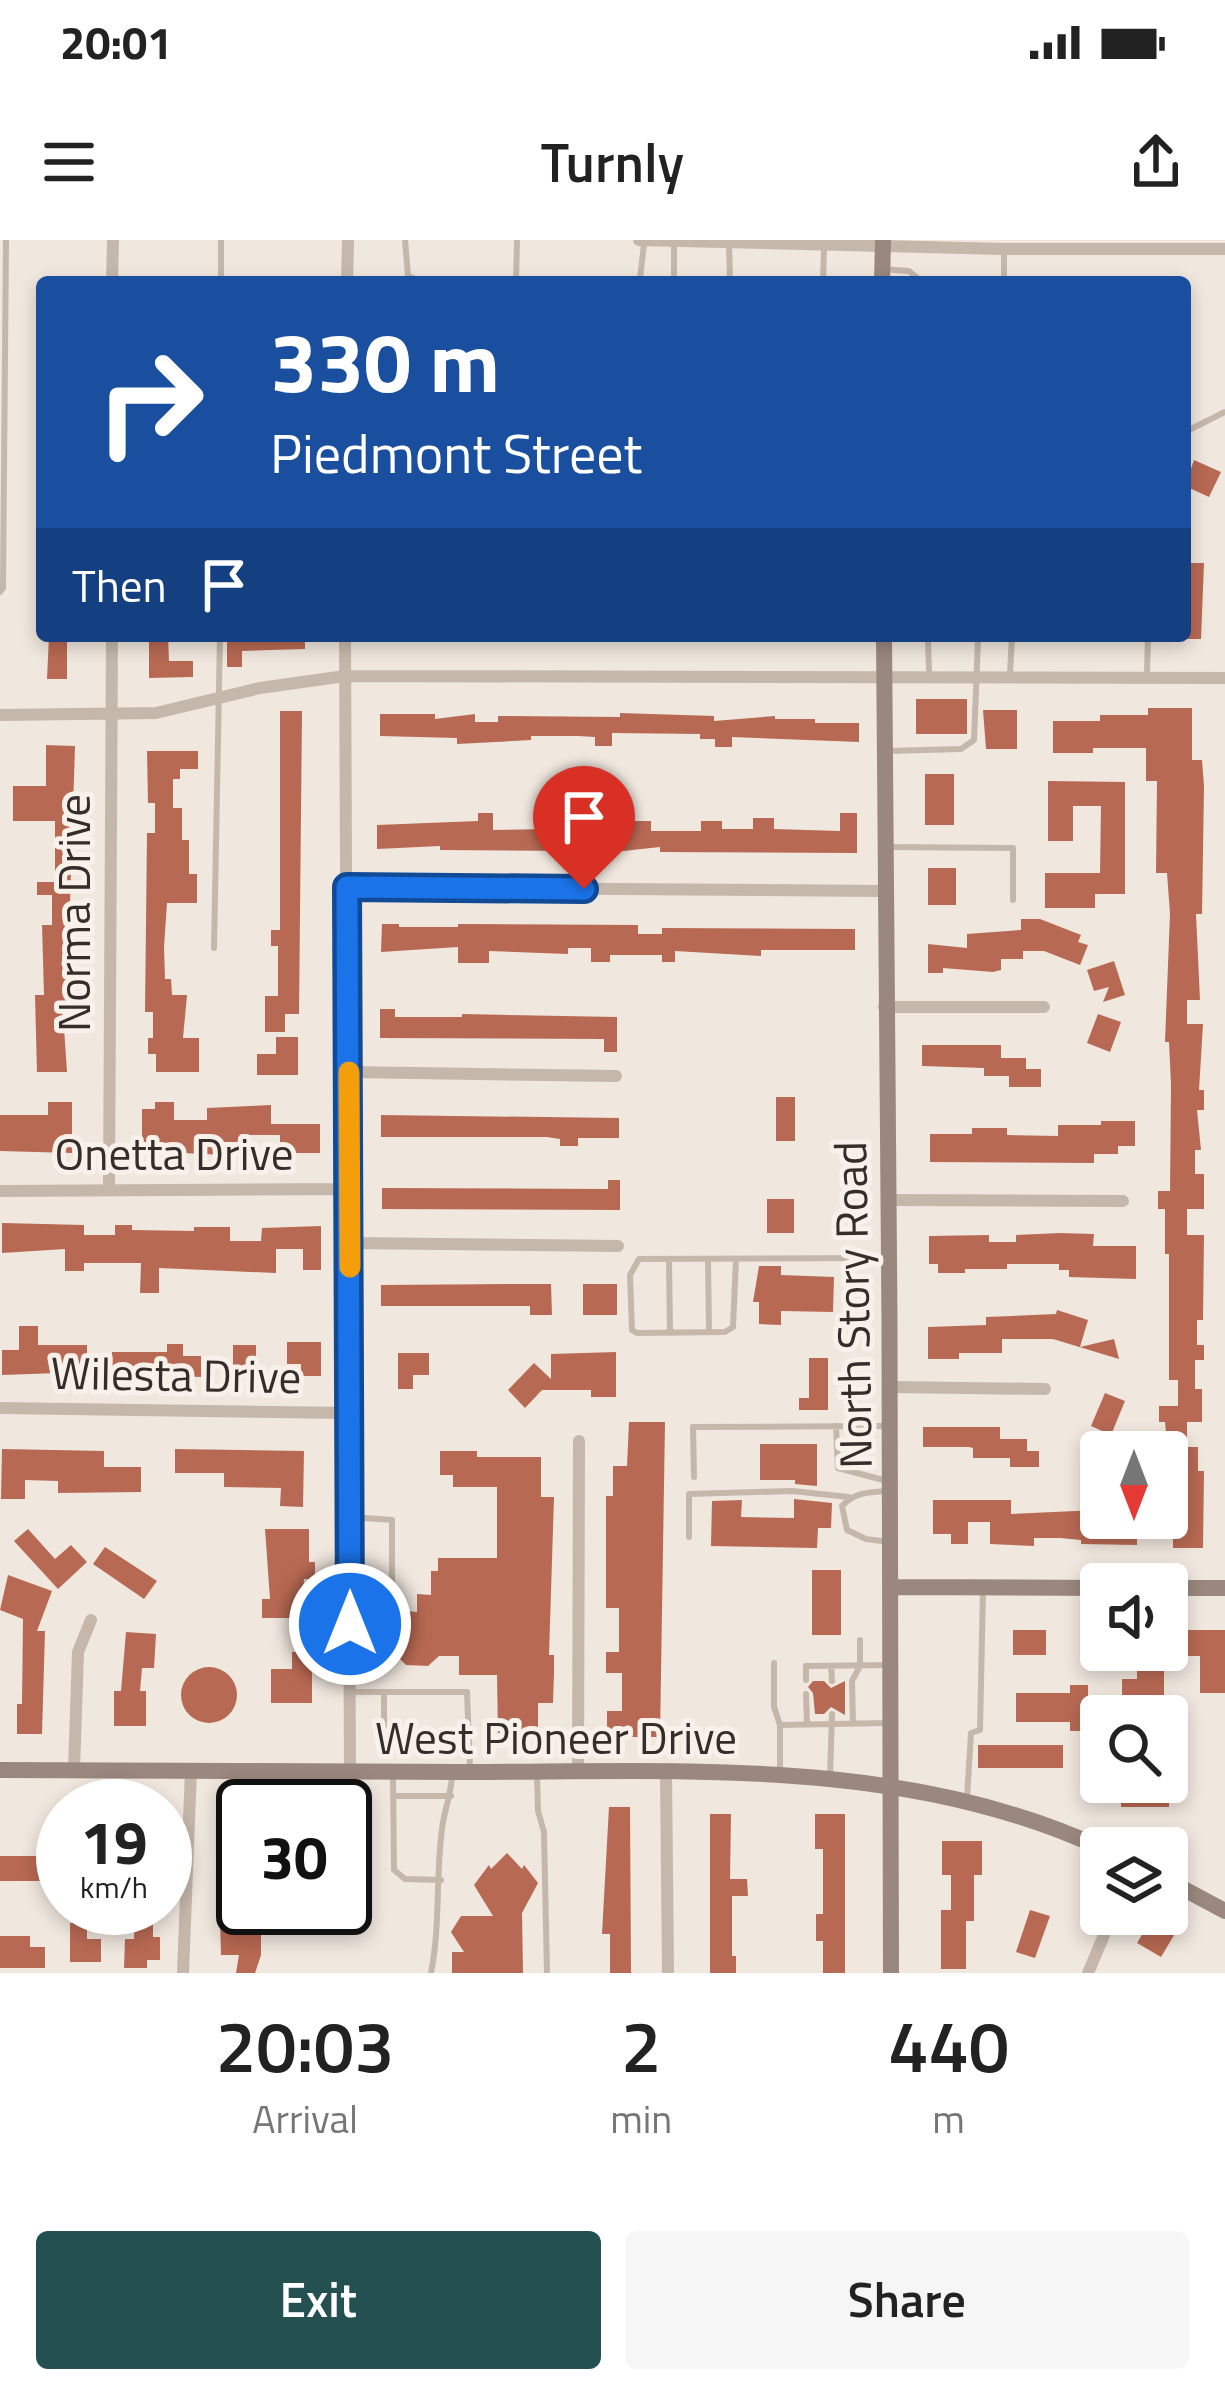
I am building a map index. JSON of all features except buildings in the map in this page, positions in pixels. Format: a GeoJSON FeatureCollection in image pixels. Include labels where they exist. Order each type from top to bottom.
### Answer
{"type":"FeatureCollection","features":[{"type":"Feature","properties":{"kind":"main road"},"geometry":{"type":"LineString","coordinates":[[882,275],[883,243]]}},
{"type":"Feature","properties":{"kind":"main road","name":"North Story Road"},"geometry":{"type":"LineString","coordinates":[[884,642],[893,1587],[891,1973]]}},
{"type":"Feature","properties":{"kind":"main road"},"geometry":{"type":"LineString","coordinates":[[893,1587],[1080,1588]]}},
{"type":"Feature","properties":{"kind":"main road"},"geometry":{"type":"LineString","coordinates":[[1188,1588],[1225,1588]]}},
{"type":"Feature","properties":{"kind":"main road","name":"West Pioneer Drive"},"geometry":{"type":"LineString","coordinates":[[0,1770],[780,1776],[892,1785],[967,1802],[1080,1841]]}},
{"type":"Feature","properties":{"kind":"main road"},"geometry":{"type":"LineString","coordinates":[[1188,1891],[1225,1911]]}},
{"type":"Feature","properties":{"kind":"street"},"geometry":{"type":"LineString","coordinates":[[112,240],[112,276]]}},
{"type":"Feature","properties":{"kind":"street"},"geometry":{"type":"LineString","coordinates":[[347,276],[348,240]]}},
{"type":"Feature","properties":{"kind":"street"},"geometry":{"type":"LineString","coordinates":[[642,240],[1225,249]]}},
{"type":"Feature","properties":{"kind":"street","name":"Norma Drive"},"geometry":{"type":"LineString","coordinates":[[109,1190],[112,642]]}},
{"type":"Feature","properties":{"kind":"street"},"geometry":{"type":"LineString","coordinates":[[345,642],[350,1772]]}},
{"type":"Feature","properties":{"kind":"street"},"geometry":{"type":"LineString","coordinates":[[0,715],[169,712],[260,688],[345,676],[1225,678]]}},
{"type":"Feature","properties":{"kind":"street"},"geometry":{"type":"LineString","coordinates":[[347,887],[884,891]]}},
{"type":"Feature","properties":{"kind":"street"},"geometry":{"type":"LineString","coordinates":[[884,1007],[1044,1007]]}},
{"type":"Feature","properties":{"kind":"street"},"geometry":{"type":"LineString","coordinates":[[349,1072],[616,1076]]}},
{"type":"Feature","properties":{"kind":"street","name":"Onetta Drive"},"geometry":{"type":"LineString","coordinates":[[0,1191],[349,1189]]}},
{"type":"Feature","properties":{"kind":"street"},"geometry":{"type":"LineString","coordinates":[[888,1199],[1124,1201]]}},
{"type":"Feature","properties":{"kind":"street"},"geometry":{"type":"LineString","coordinates":[[350,1244],[618,1246]]}},
{"type":"Feature","properties":{"kind":"street"},"geometry":{"type":"LineString","coordinates":[[891,1387],[1046,1389]]}},
{"type":"Feature","properties":{"kind":"street","name":"Wilesta Drive"},"geometry":{"type":"LineString","coordinates":[[0,1408],[350,1413]]}},
{"type":"Feature","properties":{"kind":"street"},"geometry":{"type":"LineString","coordinates":[[578,1772],[579,1441]]}},
{"type":"Feature","properties":{"kind":"street"},"geometry":{"type":"LineString","coordinates":[[74,1770],[78,1652],[91,1619]]}},
{"type":"Feature","properties":{"kind":"street"},"geometry":{"type":"LineString","coordinates":[[183,1973],[191,1770]]}},
{"type":"Feature","properties":{"kind":"street"},"geometry":{"type":"LineString","coordinates":[[666,1772],[668,1973]]}},
{"type":"Feature","properties":{"kind":"street"},"geometry":{"type":"LineString","coordinates":[[1088,1973],[1104,1935]]}},
{"type":"Feature","properties":{"kind":"lane"},"geometry":{"type":"LineString","coordinates":[[0,592],[6,240]]}},
{"type":"Feature","properties":{"kind":"lane"},"geometry":{"type":"LineString","coordinates":[[221,240],[221,276]]}},
{"type":"Feature","properties":{"kind":"lane"},"geometry":{"type":"LineString","coordinates":[[405,240],[408,276]]}},
{"type":"Feature","properties":{"kind":"lane"},"geometry":{"type":"LineString","coordinates":[[516,276],[517,240]]}},
{"type":"Feature","properties":{"kind":"lane"},"geometry":{"type":"LineString","coordinates":[[641,276],[642,240]]}},
{"type":"Feature","properties":{"kind":"lane"},"geometry":{"type":"LineString","coordinates":[[673,276],[674,240]]}},
{"type":"Feature","properties":{"kind":"lane"},"geometry":{"type":"LineString","coordinates":[[729,241],[730,276]]}},
{"type":"Feature","properties":{"kind":"lane"},"geometry":{"type":"LineString","coordinates":[[823,276],[824,244]]}},
{"type":"Feature","properties":{"kind":"lane"},"geometry":{"type":"LineString","coordinates":[[1004,249],[1004,276]]}},
{"type":"Feature","properties":{"kind":"lane"},"geometry":{"type":"LineString","coordinates":[[882,275],[909,271],[915,276]]}},
{"type":"Feature","properties":{"kind":"lane"},"geometry":{"type":"LineString","coordinates":[[1191,428],[1225,412]]}},
{"type":"Feature","properties":{"kind":"lane"},"geometry":{"type":"LineString","coordinates":[[214,949],[220,642]]}},
{"type":"Feature","properties":{"kind":"lane"},"geometry":{"type":"LineString","coordinates":[[928,642],[929,678]]}},
{"type":"Feature","properties":{"kind":"lane"},"geometry":{"type":"LineString","coordinates":[[884,752],[961,748],[974,740],[978,642]]}},
{"type":"Feature","properties":{"kind":"lane"},"geometry":{"type":"LineString","coordinates":[[1010,678],[1012,642]]}},
{"type":"Feature","properties":{"kind":"lane"},"geometry":{"type":"LineString","coordinates":[[1147,678],[1148,642]]}},
{"type":"Feature","properties":{"kind":"lane"},"geometry":{"type":"LineString","coordinates":[[884,847],[1012,848],[1013,900]]}},
{"type":"Feature","properties":{"kind":"lane"},"geometry":{"type":"LineString","coordinates":[[736,1259],[733,1327],[725,1332],[637,1333],[630,1325],[632,1267],[639,1259],[888,1258]]}},
{"type":"Feature","properties":{"kind":"lane"},"geometry":{"type":"LineString","coordinates":[[669,1259],[670,1333]]}},
{"type":"Feature","properties":{"kind":"lane"},"geometry":{"type":"LineString","coordinates":[[708,1259],[709,1332]]}},
{"type":"Feature","properties":{"kind":"lane"},"geometry":{"type":"LineString","coordinates":[[836,1426],[838,1468],[892,1486]]}},
{"type":"Feature","properties":{"kind":"lane"},"geometry":{"type":"LineString","coordinates":[[694,1477],[693,1427],[891,1426]]}},
{"type":"Feature","properties":{"kind":"lane"},"geometry":{"type":"LineString","coordinates":[[689,1537],[689,1493],[792,1491],[849,1497],[892,1486]]}},
{"type":"Feature","properties":{"kind":"lane"},"geometry":{"type":"LineString","coordinates":[[849,1497],[842,1505],[847,1530],[866,1539],[892,1542]]}},
{"type":"Feature","properties":{"kind":"lane"},"geometry":{"type":"LineString","coordinates":[[350,1517],[392,1520],[392,1588],[350,1590]]}},
{"type":"Feature","properties":{"kind":"lane"},"geometry":{"type":"LineString","coordinates":[[967,1802],[970,1733],[980,1730],[984,1588]]}},
{"type":"Feature","properties":{"kind":"lane"},"geometry":{"type":"LineString","coordinates":[[853,1724],[852,1681],[860,1666],[860,1640]]}},
{"type":"Feature","properties":{"kind":"lane"},"geometry":{"type":"LineString","coordinates":[[774,1663],[780,1776]]}},
{"type":"Feature","properties":{"kind":"lane"},"geometry":{"type":"LineString","coordinates":[[806,1680],[806,1666],[892,1665]]}},
{"type":"Feature","properties":{"kind":"lane"},"geometry":{"type":"LineString","coordinates":[[831,1666],[832,1681]]}},
{"type":"Feature","properties":{"kind":"lane"},"geometry":{"type":"LineString","coordinates":[[350,1693],[467,1692],[469,1736],[443,1821],[439,1928],[431,1973]]}},
{"type":"Feature","properties":{"kind":"lane"},"geometry":{"type":"LineString","coordinates":[[384,1693],[384,1735],[469,1736]]}},
{"type":"Feature","properties":{"kind":"lane"},"geometry":{"type":"LineString","coordinates":[[806,1694],[807,1724]]}},
{"type":"Feature","properties":{"kind":"lane"},"geometry":{"type":"LineString","coordinates":[[780,1725],[832,1719],[892,1723]]}},
{"type":"Feature","properties":{"kind":"lane"},"geometry":{"type":"LineString","coordinates":[[830,1780],[832,1719]]}},
{"type":"Feature","properties":{"kind":"lane"},"geometry":{"type":"LineString","coordinates":[[393,1772],[394,1870],[405,1880],[441,1880]]}},
{"type":"Feature","properties":{"kind":"lane"},"geometry":{"type":"LineString","coordinates":[[422,1772],[422,1796]]}},
{"type":"Feature","properties":{"kind":"lane"},"geometry":{"type":"LineString","coordinates":[[536,1772],[544,1832],[547,1973]]}},
{"type":"Feature","properties":{"kind":"lane"},"geometry":{"type":"LineString","coordinates":[[393,1796],[451,1796]]}},
{"type":"Feature","properties":{"kind":"slow traffic"},"geometry":{"type":"LineString","coordinates":[[349,1072],[350,1267]]}},
{"type":"Feature","properties":{"kind":"route"},"geometry":{"type":"LineString","coordinates":[[350,1624],[347,887],[584,889]]}}]}
